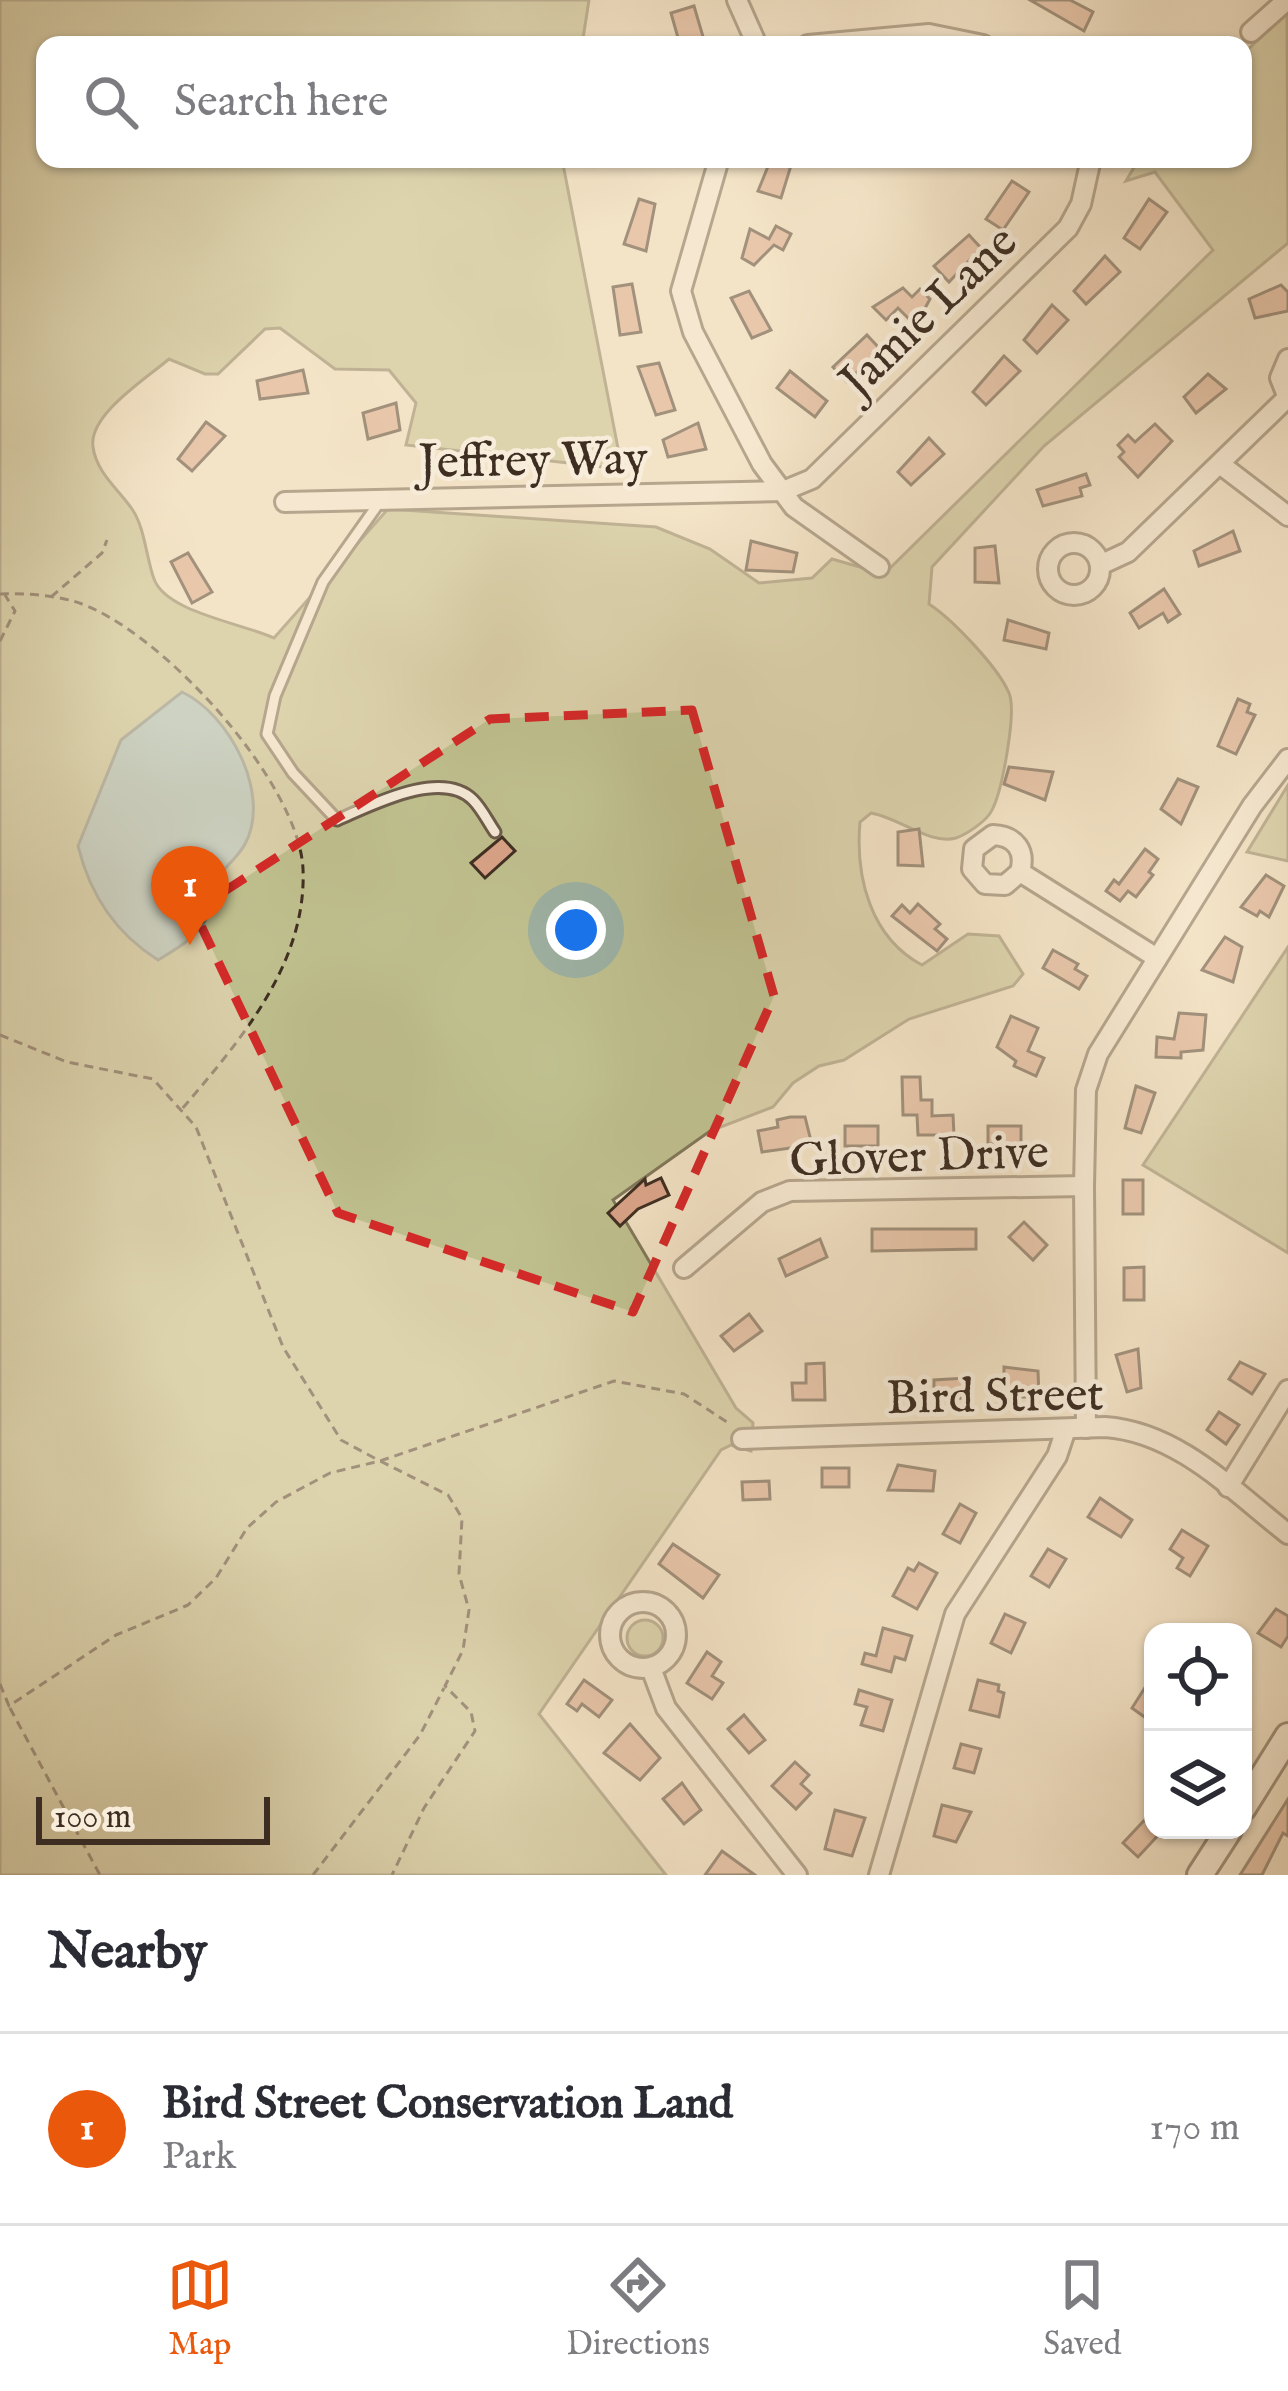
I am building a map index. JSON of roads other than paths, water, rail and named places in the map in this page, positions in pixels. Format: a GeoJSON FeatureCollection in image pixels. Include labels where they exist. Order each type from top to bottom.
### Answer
{"type":"FeatureCollection","features":[{"type":"Feature","properties":{"kind":"street"},"geometry":{"type":"LineString","coordinates":[[737,0],[753,36]]}},
{"type":"Feature","properties":{"kind":"street"},"geometry":{"type":"LineString","coordinates":[[1251,32],[1287,0]]}},
{"type":"Feature","properties":{"kind":"street"},"geometry":{"type":"LineString","coordinates":[[907,36],[939,36]]}},
{"type":"Feature","properties":{"kind":"street"},"geometry":{"type":"LineString","coordinates":[[716,168],[681,291],[693,332],[762,464],[783,491],[818,527],[879,567]]}},
{"type":"Feature","properties":{"kind":"street","name":"Jamie Lane"},"geometry":{"type":"LineString","coordinates":[[783,491],[812,479],[1068,228],[1081,204],[1089,168]]}},
{"type":"Feature","properties":{"kind":"street"},"geometry":{"type":"LineString","coordinates":[[1100,565],[1128,552],[1288,398],[1280,378],[1288,359]]}},
{"type":"Feature","properties":{"kind":"street"},"geometry":{"type":"LineString","coordinates":[[1220,464],[1288,516]]}},
{"type":"Feature","properties":{"kind":"street","name":"Jeffrey Way"},"geometry":{"type":"LineString","coordinates":[[285,502],[783,491]]}},
{"type":"Feature","properties":{"kind":"street"},"geometry":{"type":"LineString","coordinates":[[1084,1186],[1084,1113],[1091,1070],[1156,958],[1288,759]]}},
{"type":"Feature","properties":{"kind":"street"},"geometry":{"type":"LineString","coordinates":[[1020,872],[1156,958]]}},
{"type":"Feature","properties":{"kind":"street","name":"Glover Drive"},"geometry":{"type":"LineString","coordinates":[[684,1268],[762,1202],[790,1190],[1084,1186],[1086,1428]]}},
{"type":"Feature","properties":{"kind":"street"},"geometry":{"type":"LineString","coordinates":[[1228,1487],[1288,1390]]}},
{"type":"Feature","properties":{"kind":"street","name":"Bird Street"},"geometry":{"type":"LineString","coordinates":[[742,1439],[1086,1428],[1156,1438],[1288,1534]]}},
{"type":"Feature","properties":{"kind":"street"},"geometry":{"type":"LineString","coordinates":[[878,1875],[955,1614],[971,1581],[1057,1456],[1066,1429]]}},
{"type":"Feature","properties":{"kind":"street"},"geometry":{"type":"LineString","coordinates":[[651,1668],[666,1708],[797,1875]]}},
{"type":"Feature","properties":{"kind":"street"},"geometry":{"type":"LineString","coordinates":[[1252,1794],[1288,1736]]}},
{"type":"Feature","properties":{"kind":"street"},"geometry":{"type":"LineString","coordinates":[[1200,1875],[1223,1839]]}},
{"type":"Feature","properties":{"kind":"lane"},"geometry":{"type":"LineString","coordinates":[[381,500],[323,582],[275,696],[267,734],[293,773],[337,820],[395,796],[449,788],[471,797],[495,832]]}},
{"type":"Feature","properties":{"kind":"water"},"geometry":{"type":"Polygon","coordinates":[[[182,692],[215,718],[241,757],[253,802],[252,824],[245,844],[210,889],[203,924],[158,960],[129,938],[106,911],[78,846],[121,740],[182,692]]]}},
{"type":"Feature","properties":{"kind":"place","name":"Bird Street Conservation Land"},"geometry":{"type":"Point","coordinates":[190,945]}}]}
